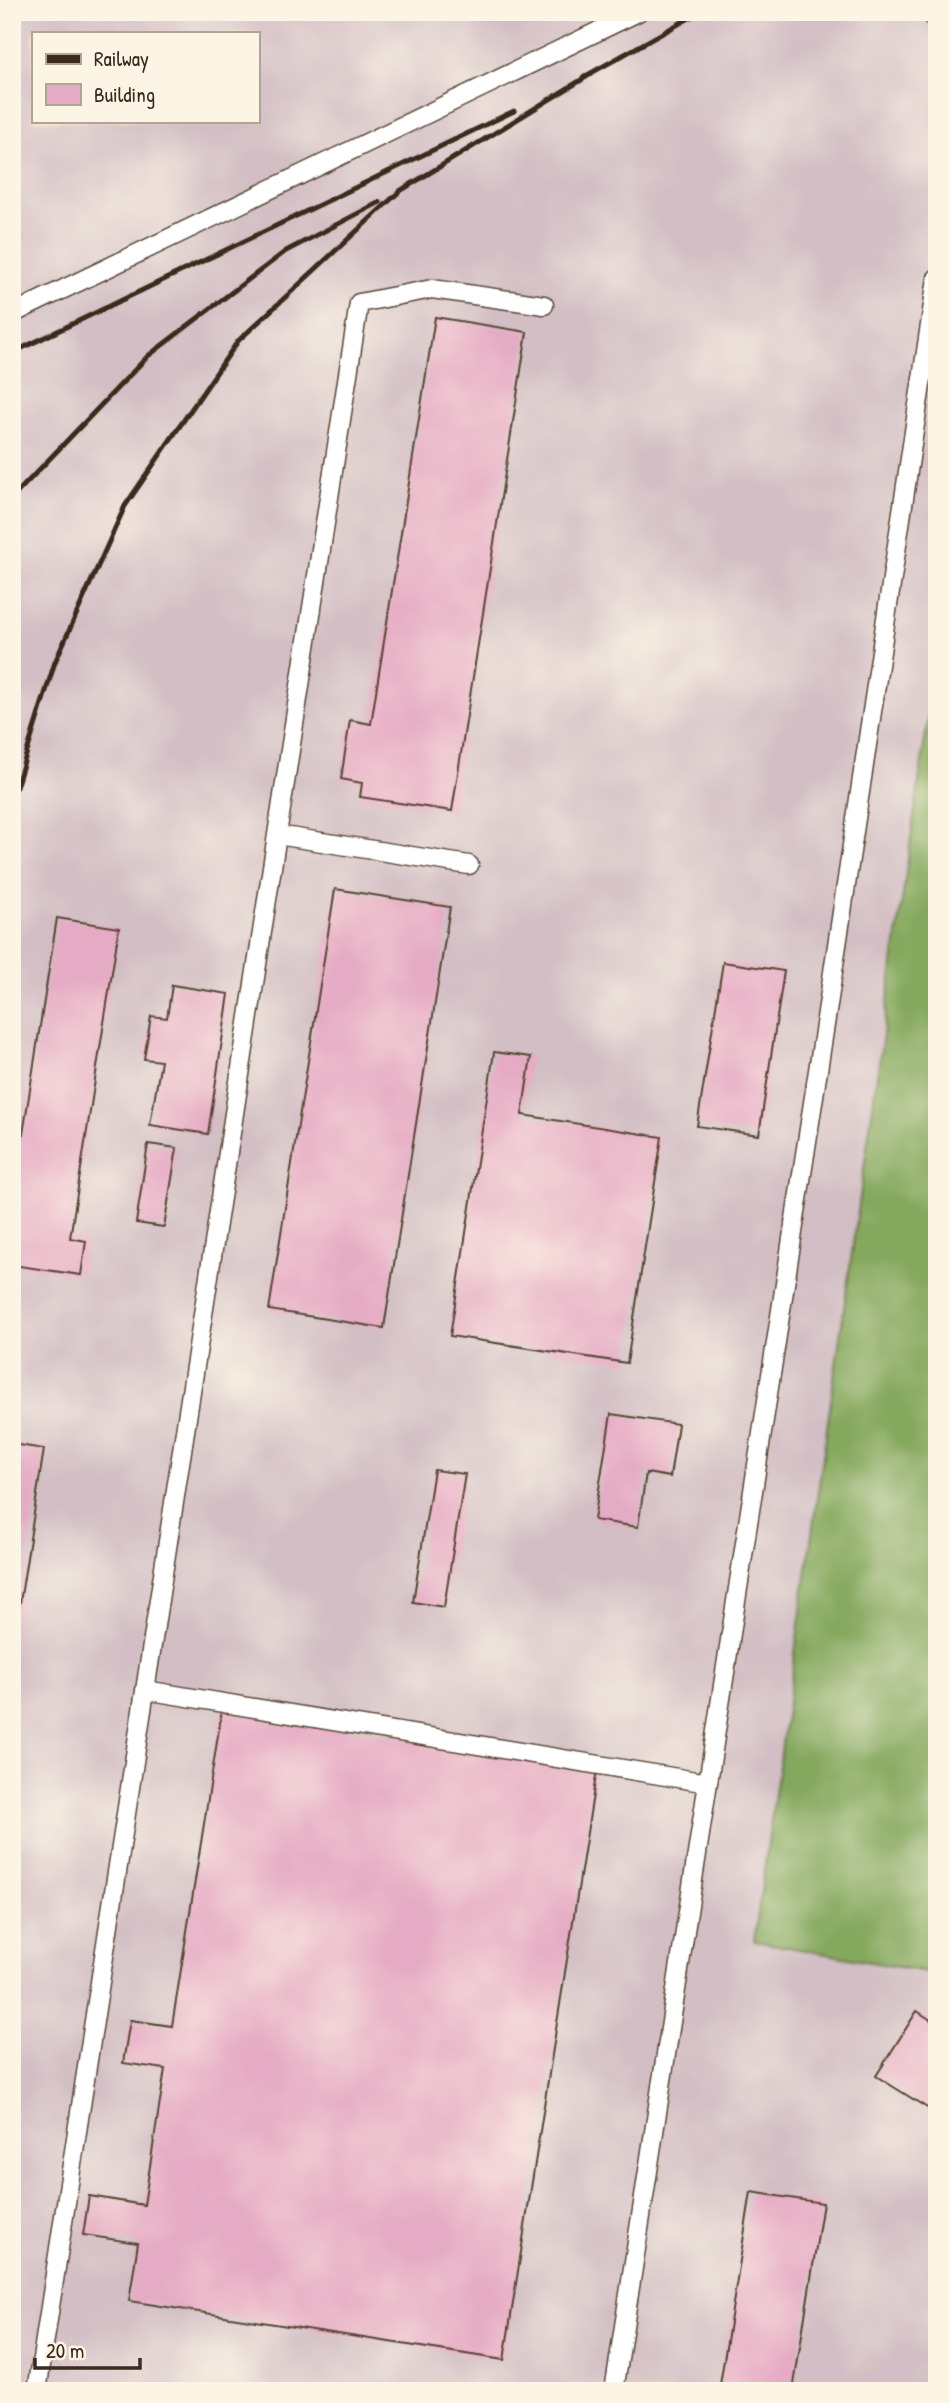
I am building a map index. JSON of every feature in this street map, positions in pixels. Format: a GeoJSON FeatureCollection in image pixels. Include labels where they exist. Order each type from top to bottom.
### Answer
{"type":"FeatureCollection","features":[{"type":"Feature","properties":{"kind":"lane"},"geometry":{"type":"LineString","coordinates":[[12,314],[638,12]]}},
{"type":"Feature","properties":{"kind":"lane"},"geometry":{"type":"LineString","coordinates":[[928,12],[937,21]]}},
{"type":"Feature","properties":{"kind":"lane"},"geometry":{"type":"LineString","coordinates":[[614,2391],[829,999],[937,278]]}},
{"type":"Feature","properties":{"kind":"lane"},"geometry":{"type":"LineString","coordinates":[[37,2391],[359,303],[432,289],[544,305]]}},
{"type":"Feature","properties":{"kind":"lane"},"geometry":{"type":"LineString","coordinates":[[277,835],[469,864]]}},
{"type":"Feature","properties":{"kind":"lane"},"geometry":{"type":"LineString","coordinates":[[145,1689],[708,1783]]}},
{"type":"Feature","properties":{"kind":"shaded area"},"geometry":{"type":"Polygon","coordinates":[[[12,12],[937,12],[937,655],[754,1940],[937,1974],[937,2391],[12,2391],[12,12]]]}},
{"type":"Feature","properties":{"kind":"green space"},"geometry":{"type":"Polygon","coordinates":[[[937,655],[937,1974],[754,1941],[937,655]]]}},
{"type":"Feature","properties":{"kind":"building"},"geometry":{"type":"Polygon","coordinates":[[[435,317],[527,332],[452,811],[360,797],[362,783],[341,779],[350,720],[371,724],[435,317]]]}},
{"type":"Feature","properties":{"kind":"building"},"geometry":{"type":"Polygon","coordinates":[[[335,889],[450,907],[384,1328],[269,1310],[335,889]]]}},
{"type":"Feature","properties":{"kind":"building"},"geometry":{"type":"Polygon","coordinates":[[[57,918],[119,928],[70,1238],[86,1241],[81,1275],[12,1265],[12,1204],[57,918]]]}},
{"type":"Feature","properties":{"kind":"building"},"geometry":{"type":"Polygon","coordinates":[[[723,962],[784,971],[759,1135],[697,1126],[723,962]]]}},
{"type":"Feature","properties":{"kind":"building"},"geometry":{"type":"Polygon","coordinates":[[[172,985],[229,994],[208,1134],[150,1125],[161,1061],[144,1059],[151,1016],[167,1018],[172,985]]]}},
{"type":"Feature","properties":{"kind":"building"},"geometry":{"type":"Polygon","coordinates":[[[494,1052],[531,1057],[522,1115],[662,1137],[627,1363],[450,1336],[494,1052]]]}},
{"type":"Feature","properties":{"kind":"building"},"geometry":{"type":"Polygon","coordinates":[[[148,1144],[177,1148],[164,1227],[136,1223],[148,1144]]]}},
{"type":"Feature","properties":{"kind":"building"},"geometry":{"type":"Polygon","coordinates":[[[611,1414],[678,1424],[670,1477],[646,1473],[638,1527],[594,1520],[611,1414]]]}},
{"type":"Feature","properties":{"kind":"building"},"geometry":{"type":"Polygon","coordinates":[[[12,1444],[44,1449],[14,1641],[12,1641],[12,1444]]]}},
{"type":"Feature","properties":{"kind":"building"},"geometry":{"type":"Polygon","coordinates":[[[434,1470],[465,1474],[444,1607],[413,1602],[434,1470]]]}},
{"type":"Feature","properties":{"kind":"building"},"geometry":{"type":"Polygon","coordinates":[[[222,1710],[597,1769],[504,2360],[129,2301],[138,2243],[83,2235],[89,2196],[144,2205],[165,2069],[123,2063],[130,2020],[172,2026],[222,1710]]]}},
{"type":"Feature","properties":{"kind":"building"},"geometry":{"type":"Polygon","coordinates":[[[917,2011],[937,2024],[937,2114],[876,2076],[917,2011]]]}},
{"type":"Feature","properties":{"kind":"building"},"geometry":{"type":"Polygon","coordinates":[[[751,2192],[823,2203],[793,2391],[719,2391],[751,2192]]]}},
{"type":"Feature","properties":{"kind":"railway"},"geometry":{"type":"LineString","coordinates":[[584,77],[700,12]]}},
{"type":"Feature","properties":{"kind":"railway"},"geometry":{"type":"LineString","coordinates":[[12,800],[55,662],[125,506],[238,341],[400,191],[591,74]]}},
{"type":"Feature","properties":{"kind":"railway"},"geometry":{"type":"LineString","coordinates":[[12,353],[514,111]]}},
{"type":"Feature","properties":{"kind":"railway"},"geometry":{"type":"LineString","coordinates":[[12,498],[148,356],[286,251],[380,202]]}}]}
